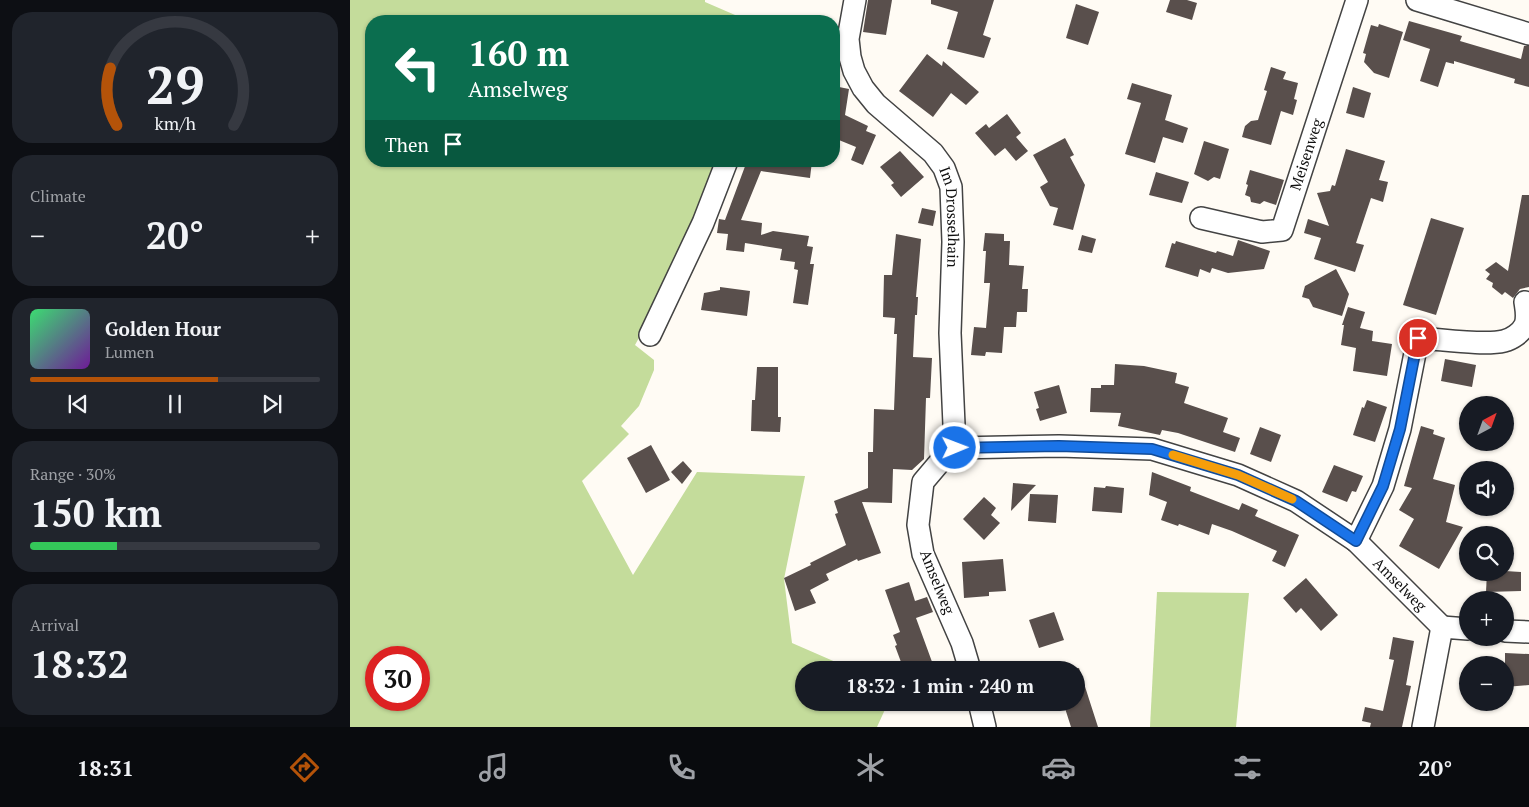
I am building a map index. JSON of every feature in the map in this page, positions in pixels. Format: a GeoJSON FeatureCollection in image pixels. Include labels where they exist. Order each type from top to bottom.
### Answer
{"type":"FeatureCollection","features":[{"type":"Feature","properties":{"kind":"street","name":"Im Drosselhain"},"geometry":{"type":"LineString","coordinates":[[855,0],[841,39],[863,88],[876,104],[933,153],[944,168],[951,188],[953,242],[950,333],[955,448]]}},
{"type":"Feature","properties":{"kind":"street","name":"Meisenweg"},"geometry":{"type":"LineString","coordinates":[[1202,218],[1262,232],[1282,230],[1358,0]]}},
{"type":"Feature","properties":{"kind":"street"},"geometry":{"type":"LineString","coordinates":[[1418,0],[1529,34]]}},
{"type":"Feature","properties":{"kind":"street"},"geometry":{"type":"LineString","coordinates":[[650,336],[703,223],[725,167]]}},
{"type":"Feature","properties":{"kind":"street"},"geometry":{"type":"LineString","coordinates":[[1356,541],[1383,486],[1400,429],[1418,338],[1481,342],[1505,341],[1520,331],[1526,323],[1525,302]]}},
{"type":"Feature","properties":{"kind":"street","name":"Amselweg"},"geometry":{"type":"LineString","coordinates":[[967,661],[962,643],[923,554],[918,525],[923,482],[945,456],[955,448],[1059,446],[1152,449],[1238,475],[1296,501],[1356,541],[1442,627]]}},
{"type":"Feature","properties":{"kind":"street"},"geometry":{"type":"LineString","coordinates":[[1424,727],[1442,627],[1459,628]]}},
{"type":"Feature","properties":{"kind":"street"},"geometry":{"type":"LineString","coordinates":[[1514,631],[1529,632]]}},
{"type":"Feature","properties":{"kind":"street"},"geometry":{"type":"LineString","coordinates":[[981,711],[985,727]]}},
{"type":"Feature","properties":{"kind":"green space"},"geometry":{"type":"Polygon","coordinates":[[[350,0],[705,0],[705,2],[735,15],[365,15],[365,167],[719,167],[673,276],[635,345],[654,360],[654,370],[639,406],[621,426],[629,434],[582,481],[633,575],[697,472],[805,476],[784,579],[792,643],[833,661],[795,661],[795,711],[884,711],[877,727],[350,727],[350,0]]]}},
{"type":"Feature","properties":{"kind":"green space"},"geometry":{"type":"Polygon","coordinates":[[[1157,592],[1249,593],[1236,727],[1150,727],[1157,592]]]}},
{"type":"Feature","properties":{"kind":"building"},"geometry":{"type":"Polygon","coordinates":[[[868,0],[892,0],[886,35],[863,32],[868,0]]]}},
{"type":"Feature","properties":{"kind":"building"},"geometry":{"type":"Polygon","coordinates":[[[931,0],[994,0],[983,35],[991,38],[984,58],[947,49],[958,12],[931,4],[931,0]]]}},
{"type":"Feature","properties":{"kind":"building"},"geometry":{"type":"Polygon","coordinates":[[[1170,0],[1187,0],[1197,3],[1192,20],[1166,12],[1170,0]]]}},
{"type":"Feature","properties":{"kind":"building"},"geometry":{"type":"Polygon","coordinates":[[[1076,4],[1099,12],[1088,45],[1066,38],[1076,4]]]}},
{"type":"Feature","properties":{"kind":"building"},"geometry":{"type":"Polygon","coordinates":[[[1409,21],[1462,36],[1460,41],[1521,59],[1524,46],[1529,46],[1529,87],[1514,83],[1515,79],[1454,61],[1454,64],[1446,62],[1438,87],[1420,81],[1430,49],[1403,40],[1409,21]]]}},
{"type":"Feature","properties":{"kind":"building"},"geometry":{"type":"Polygon","coordinates":[[[1379,24],[1403,32],[1389,78],[1374,73],[1364,62],[1366,54],[1363,53],[1371,25],[1378,27],[1379,24]]]}},
{"type":"Feature","properties":{"kind":"building"},"geometry":{"type":"Polygon","coordinates":[[[927,54],[942,66],[943,61],[979,92],[966,105],[951,93],[933,117],[899,91],[927,54]]]}},
{"type":"Feature","properties":{"kind":"building"},"geometry":{"type":"Polygon","coordinates":[[[1271,67],[1286,72],[1283,79],[1298,83],[1294,99],[1297,100],[1293,115],[1281,111],[1271,145],[1242,137],[1245,126],[1251,121],[1258,120],[1267,91],[1264,90],[1271,67]]]}},
{"type":"Feature","properties":{"kind":"building"},"geometry":{"type":"Polygon","coordinates":[[[1132,83],[1172,95],[1165,120],[1188,128],[1183,143],[1163,137],[1155,163],[1125,154],[1141,103],[1127,99],[1132,83]]]}},
{"type":"Feature","properties":{"kind":"building"},"geometry":{"type":"Polygon","coordinates":[[[840,87],[849,89],[845,115],[868,126],[866,131],[876,135],[863,165],[851,160],[856,147],[840,140],[840,87]]]}},
{"type":"Feature","properties":{"kind":"building"},"geometry":{"type":"Polygon","coordinates":[[[1353,87],[1371,93],[1364,118],[1346,113],[1353,87]]]}},
{"type":"Feature","properties":{"kind":"building"},"geometry":{"type":"Polygon","coordinates":[[[1007,114],[1021,133],[1016,137],[1028,151],[1016,161],[1005,148],[995,156],[975,133],[986,124],[989,128],[1007,114]]]}},
{"type":"Feature","properties":{"kind":"building"},"geometry":{"type":"Polygon","coordinates":[[[1065,138],[1074,155],[1070,157],[1085,185],[1073,230],[1053,225],[1058,208],[1050,206],[1040,187],[1048,182],[1033,155],[1065,138]]]}},
{"type":"Feature","properties":{"kind":"building"},"geometry":{"type":"Polygon","coordinates":[[[1204,141],[1229,149],[1220,179],[1214,177],[1208,181],[1194,174],[1204,141]]]}},
{"type":"Feature","properties":{"kind":"building"},"geometry":{"type":"Polygon","coordinates":[[[1346,149],[1385,161],[1379,180],[1388,182],[1383,202],[1371,198],[1356,243],[1364,245],[1355,272],[1314,259],[1321,238],[1304,233],[1308,219],[1329,226],[1317,193],[1330,191],[1332,185],[1335,186],[1346,149]]]}},
{"type":"Feature","properties":{"kind":"building"},"geometry":{"type":"Polygon","coordinates":[[[900,151],[924,177],[901,197],[891,185],[894,183],[880,167],[900,151]]]}},
{"type":"Feature","properties":{"kind":"building"},"geometry":{"type":"Polygon","coordinates":[[[745,167],[811,167],[810,178],[761,171],[741,220],[762,223],[761,235],[773,231],[809,236],[807,246],[813,247],[810,264],[814,264],[808,305],[793,303],[798,270],[794,269],[795,262],[780,260],[782,249],[745,243],[744,252],[726,250],[728,234],[717,233],[719,219],[725,220],[745,167]]]}},
{"type":"Feature","properties":{"kind":"building"},"geometry":{"type":"Polygon","coordinates":[[[1250,170],[1284,180],[1276,205],[1264,201],[1260,204],[1251,202],[1250,197],[1245,195],[1250,170]]]}},
{"type":"Feature","properties":{"kind":"building"},"geometry":{"type":"Polygon","coordinates":[[[1156,172],[1189,182],[1182,203],[1149,195],[1156,172]]]}},
{"type":"Feature","properties":{"kind":"building"},"geometry":{"type":"Polygon","coordinates":[[[1522,195],[1529,195],[1529,287],[1520,289],[1513,298],[1505,292],[1502,295],[1492,287],[1493,283],[1486,279],[1490,274],[1485,270],[1496,262],[1508,271],[1522,195]]]}},
{"type":"Feature","properties":{"kind":"building"},"geometry":{"type":"Polygon","coordinates":[[[922,208],[936,211],[933,226],[918,223],[922,208]]]}},
{"type":"Feature","properties":{"kind":"building"},"geometry":{"type":"Polygon","coordinates":[[[1431,218],[1464,228],[1436,315],[1403,305],[1431,218]]]}},
{"type":"Feature","properties":{"kind":"building"},"geometry":{"type":"Polygon","coordinates":[[[985,233],[1004,234],[1004,241],[1010,241],[1009,265],[1024,266],[1022,289],[1028,289],[1027,312],[1017,312],[1016,327],[1004,327],[1002,353],[986,352],[985,356],[971,355],[974,327],[986,328],[990,283],[984,283],[986,251],[983,251],[985,233]]]}},
{"type":"Feature","properties":{"kind":"building"},"geometry":{"type":"Polygon","coordinates":[[[896,234],[921,239],[913,357],[932,358],[930,398],[926,398],[924,459],[912,470],[893,469],[892,503],[862,502],[881,553],[858,561],[857,559],[826,574],[829,580],[810,590],[816,603],[795,611],[784,578],[846,545],[835,514],[838,513],[834,501],[868,488],[868,452],[873,452],[874,409],[894,410],[897,334],[894,334],[895,318],[883,317],[884,275],[892,275],[896,234]]]}},
{"type":"Feature","properties":{"kind":"building"},"geometry":{"type":"Polygon","coordinates":[[[1082,235],[1096,239],[1092,253],[1078,250],[1082,235]]]}},
{"type":"Feature","properties":{"kind":"building"},"geometry":{"type":"Polygon","coordinates":[[[1238,240],[1270,251],[1264,269],[1228,273],[1212,268],[1210,273],[1200,269],[1198,277],[1165,267],[1172,243],[1175,244],[1176,241],[1233,256],[1238,240]]]}},
{"type":"Feature","properties":{"kind":"building"},"geometry":{"type":"Polygon","coordinates":[[[1336,269],[1349,294],[1342,316],[1313,307],[1309,299],[1302,297],[1305,286],[1336,269]]]}},
{"type":"Feature","properties":{"kind":"building"},"geometry":{"type":"Polygon","coordinates":[[[720,287],[750,291],[747,316],[701,310],[704,293],[720,290],[720,287]]]}},
{"type":"Feature","properties":{"kind":"building"},"geometry":{"type":"Polygon","coordinates":[[[1348,307],[1365,312],[1360,328],[1373,331],[1372,341],[1392,344],[1387,376],[1353,371],[1356,348],[1341,345],[1344,325],[1342,325],[1348,307]]]}},
{"type":"Feature","properties":{"kind":"building"},"geometry":{"type":"Polygon","coordinates":[[[1445,359],[1476,365],[1472,387],[1441,381],[1445,359]]]}},
{"type":"Feature","properties":{"kind":"building"},"geometry":{"type":"Polygon","coordinates":[[[1115,364],[1144,366],[1177,373],[1175,383],[1189,387],[1184,403],[1228,418],[1223,432],[1240,438],[1235,452],[1178,433],[1162,430],[1160,435],[1118,426],[1121,413],[1090,412],[1091,388],[1101,388],[1101,385],[1114,385],[1115,364]]]}},
{"type":"Feature","properties":{"kind":"building"},"geometry":{"type":"Polygon","coordinates":[[[757,367],[778,367],[778,417],[781,417],[780,432],[751,431],[752,400],[755,400],[757,367]]]}},
{"type":"Feature","properties":{"kind":"building"},"geometry":{"type":"Polygon","coordinates":[[[1059,385],[1067,413],[1040,421],[1036,409],[1039,408],[1034,392],[1059,385]]]}},
{"type":"Feature","properties":{"kind":"building"},"geometry":{"type":"Polygon","coordinates":[[[1367,400],[1387,407],[1375,442],[1353,435],[1362,407],[1364,408],[1367,400]]]}},
{"type":"Feature","properties":{"kind":"building"},"geometry":{"type":"Polygon","coordinates":[[[1421,426],[1434,430],[1433,434],[1445,438],[1433,479],[1455,485],[1446,522],[1460,526],[1459,534],[1439,569],[1399,546],[1414,519],[1399,510],[1412,488],[1404,486],[1421,426]]]}},
{"type":"Feature","properties":{"kind":"building"},"geometry":{"type":"Polygon","coordinates":[[[1260,427],[1281,435],[1271,462],[1250,454],[1260,427]]]}},
{"type":"Feature","properties":{"kind":"building"},"geometry":{"type":"Polygon","coordinates":[[[651,445],[670,480],[646,493],[627,458],[651,445]]]}},
{"type":"Feature","properties":{"kind":"building"},"geometry":{"type":"Polygon","coordinates":[[[683,461],[692,471],[682,484],[671,472],[683,461]]]}},
{"type":"Feature","properties":{"kind":"building"},"geometry":{"type":"Polygon","coordinates":[[[1334,465],[1363,476],[1356,492],[1352,491],[1347,502],[1322,492],[1334,465]]]}},
{"type":"Feature","properties":{"kind":"building"},"geometry":{"type":"Polygon","coordinates":[[[1152,472],[1191,487],[1190,491],[1239,510],[1242,503],[1258,510],[1255,516],[1299,535],[1285,567],[1272,561],[1277,551],[1232,531],[1212,524],[1209,535],[1179,524],[1178,526],[1161,520],[1167,502],[1149,495],[1152,472]]]}},
{"type":"Feature","properties":{"kind":"building"},"geometry":{"type":"Polygon","coordinates":[[[1013,483],[1036,485],[1011,511],[1013,483]]]}},
{"type":"Feature","properties":{"kind":"building"},"geometry":{"type":"Polygon","coordinates":[[[1106,486],[1124,488],[1122,513],[1092,511],[1094,487],[1105,488],[1106,486]]]}},
{"type":"Feature","properties":{"kind":"building"},"geometry":{"type":"Polygon","coordinates":[[[1030,494],[1058,495],[1056,523],[1028,521],[1030,494]]]}},
{"type":"Feature","properties":{"kind":"building"},"geometry":{"type":"Polygon","coordinates":[[[984,497],[996,508],[991,515],[1000,523],[984,540],[963,519],[984,497]]]}},
{"type":"Feature","properties":{"kind":"building"},"geometry":{"type":"Polygon","coordinates":[[[1003,559],[1006,591],[989,592],[989,596],[964,598],[962,562],[1003,559]]]}},
{"type":"Feature","properties":{"kind":"building"},"geometry":{"type":"Polygon","coordinates":[[[1514,572],[1521,572],[1521,591],[1486,591],[1487,581],[1514,581],[1514,572]]]}},
{"type":"Feature","properties":{"kind":"building"},"geometry":{"type":"Polygon","coordinates":[[[1306,578],[1338,615],[1321,631],[1301,608],[1296,613],[1283,598],[1306,578]]]}},
{"type":"Feature","properties":{"kind":"building"},"geometry":{"type":"Polygon","coordinates":[[[909,582],[915,601],[927,597],[933,612],[916,618],[932,661],[901,661],[893,635],[900,632],[885,590],[909,582]]]}},
{"type":"Feature","properties":{"kind":"building"},"geometry":{"type":"Polygon","coordinates":[[[1054,612],[1064,640],[1039,648],[1029,620],[1054,612]]]}},
{"type":"Feature","properties":{"kind":"building"},"geometry":{"type":"Polygon","coordinates":[[[1393,637],[1414,641],[1406,685],[1411,686],[1402,727],[1370,727],[1371,723],[1362,721],[1365,707],[1383,711],[1394,660],[1389,659],[1393,637]]]}},
{"type":"Feature","properties":{"kind":"building"},"geometry":{"type":"Polygon","coordinates":[[[1505,653],[1529,654],[1529,685],[1514,686],[1514,656],[1505,656],[1505,653]]]}},
{"type":"Feature","properties":{"kind":"building"},"geometry":{"type":"Polygon","coordinates":[[[1085,687],[1098,727],[1071,727],[1066,711],[1085,711],[1085,687]]]}},
{"type":"Feature","properties":{"kind":"slow traffic"},"geometry":{"type":"LineString","coordinates":[[1173,455],[1238,475],[1292,499]]}},
{"type":"Feature","properties":{"kind":"route"},"geometry":{"type":"LineString","coordinates":[[955,448],[1059,446],[1152,449],[1238,475],[1296,501],[1356,541],[1383,486],[1400,429],[1418,338]]}}]}
